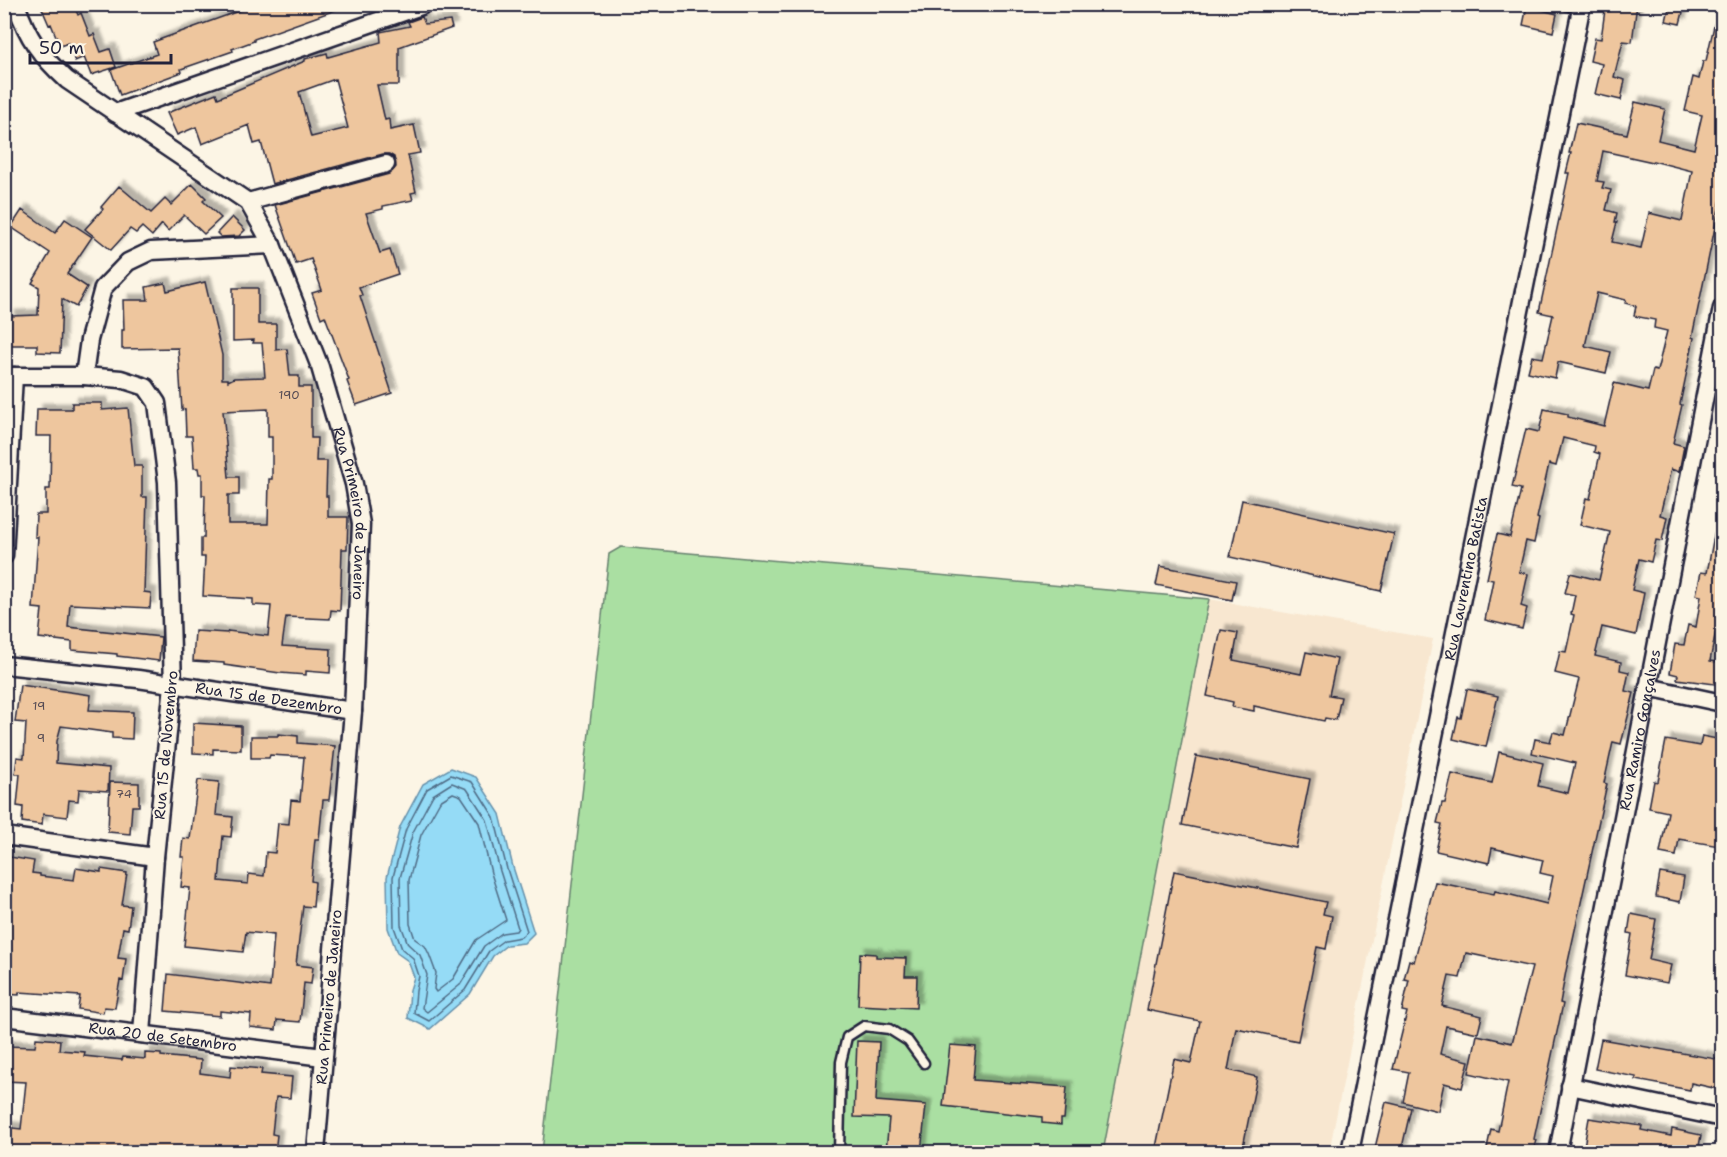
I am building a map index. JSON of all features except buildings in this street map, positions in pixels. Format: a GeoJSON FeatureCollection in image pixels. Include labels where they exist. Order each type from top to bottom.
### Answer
{"type":"FeatureCollection","features":[{"type":"Feature","properties":{"kind":"street","name":"Rua Primeiro de Janeiro"},"geometry":{"type":"LineString","coordinates":[[16,4],[25,29],[44,58],[67,80],[248,202],[272,245],[320,367],[354,484],[361,524],[353,711],[316,1152]]}},
{"type":"Feature","properties":{"kind":"street"},"geometry":{"type":"LineString","coordinates":[[115,113],[421,6]]}},
{"type":"Feature","properties":{"kind":"street","name":"Rua Laurentino Batista"},"geometry":{"type":"LineString","coordinates":[[1350,1152],[1581,7]]}},
{"type":"Feature","properties":{"kind":"street"},"geometry":{"type":"LineString","coordinates":[[248,202],[386,164]]}},
{"type":"Feature","properties":{"kind":"street"},"geometry":{"type":"LineString","coordinates":[[4,556],[9,376],[84,376],[89,340],[103,288],[128,262],[151,251],[272,245]]}},
{"type":"Feature","properties":{"kind":"street","name":"Rua Ramiro Gonçalves"},"geometry":{"type":"LineString","coordinates":[[1558,1152],[1722,308]]}},
{"type":"Feature","properties":{"kind":"street","name":"Rua 15 de Novembro"},"geometry":{"type":"LineString","coordinates":[[84,376],[121,379],[146,387],[157,403],[167,482],[173,685],[155,857],[142,1034]]}},
{"type":"Feature","properties":{"kind":"street","name":"Rua 15 de Dezembro"},"geometry":{"type":"LineString","coordinates":[[4,665],[138,679],[353,711]]}},
{"type":"Feature","properties":{"kind":"street"},"geometry":{"type":"LineString","coordinates":[[1648,687],[1722,703]]}},
{"type":"Feature","properties":{"kind":"street"},"geometry":{"type":"LineString","coordinates":[[4,836],[155,857]]}},
{"type":"Feature","properties":{"kind":"street","name":"Rua 20 de Setembro"},"geometry":{"type":"LineString","coordinates":[[4,1017],[323,1057]]}},
{"type":"Feature","properties":{"kind":"street"},"geometry":{"type":"LineString","coordinates":[[1570,1086],[1722,1118]]}},
{"type":"Feature","properties":{"kind":"lane"},"geometry":{"type":"LineString","coordinates":[[1563,4],[1581,7]]}},
{"type":"Feature","properties":{"kind":"lane"},"geometry":{"type":"LineString","coordinates":[[839,1152],[841,1062],[848,1037],[864,1026],[889,1029],[908,1041],[924,1063]]}},
{"type":"Feature","properties":{"kind":"shaded area"},"geometry":{"type":"Polygon","coordinates":[[[1209,599],[1433,639],[1329,1152],[1103,1152],[1209,599]]]}},
{"type":"Feature","properties":{"kind":"green space"},"geometry":{"type":"Polygon","coordinates":[[[621,547],[1209,599],[1103,1152],[542,1152],[609,554],[621,547]]]}},
{"type":"Feature","properties":{"kind":"water"},"geometry":{"type":"Polygon","coordinates":[[[451,768],[476,777],[500,814],[513,867],[534,933],[524,943],[507,945],[493,956],[470,994],[430,1029],[408,1018],[410,990],[414,977],[408,961],[397,953],[388,928],[387,877],[400,827],[423,784],[451,768]]]}}]}
